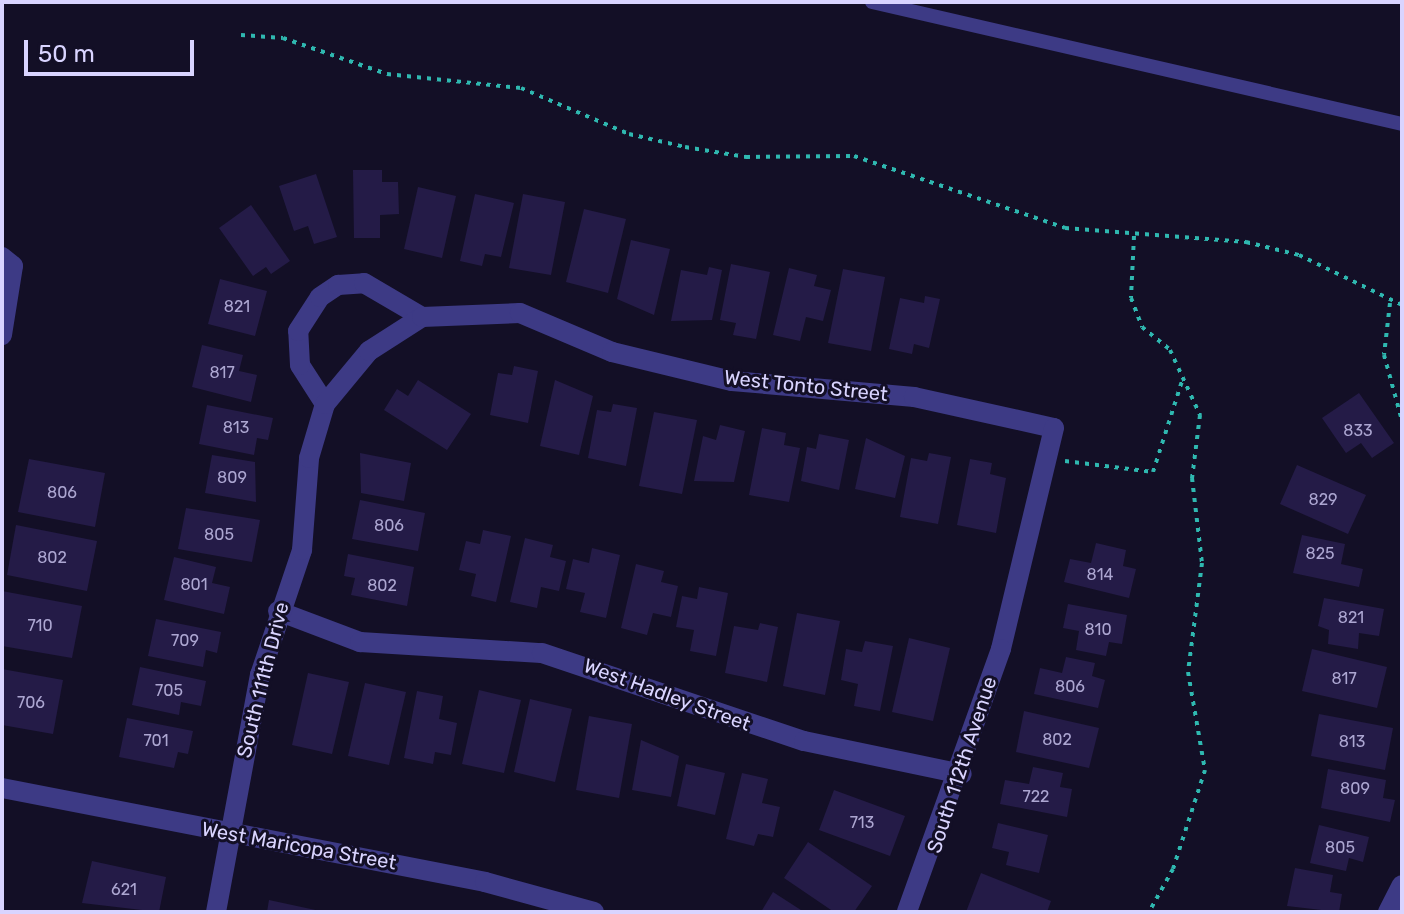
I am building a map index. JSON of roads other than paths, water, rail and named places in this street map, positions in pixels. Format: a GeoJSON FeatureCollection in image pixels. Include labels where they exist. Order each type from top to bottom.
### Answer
{"type":"FeatureCollection","features":[{"type":"Feature","properties":{"kind":"street"},"geometry":{"type":"LineString","coordinates":[[2,335],[8,261]]}},
{"type":"Feature","properties":{"kind":"street"},"geometry":{"type":"LineString","coordinates":[[325,404],[300,365],[298,331],[320,297],[338,285],[364,283],[422,317]]}},
{"type":"Feature","properties":{"kind":"street","name":"West Tonto Street"},"geometry":{"type":"LineString","coordinates":[[422,317],[520,313],[612,352],[732,381],[914,397],[1054,428]]}},
{"type":"Feature","properties":{"kind":"street","name":"South 111th Drive"},"geometry":{"type":"LineString","coordinates":[[216,912],[226,834],[278,611],[302,550],[309,458],[325,404],[369,351],[422,317]]}},
{"type":"Feature","properties":{"kind":"street","name":"South 112th Avenue"},"geometry":{"type":"LineString","coordinates":[[907,912],[962,774],[1054,428]]}},
{"type":"Feature","properties":{"kind":"street","name":"West Hadley Street"},"geometry":{"type":"LineString","coordinates":[[278,611],[360,642],[542,653],[804,741],[962,774]]}},
{"type":"Feature","properties":{"kind":"street","name":"West Maricopa Street"},"geometry":{"type":"LineString","coordinates":[[2,788],[585,910]]}},
{"type":"Feature","properties":{"kind":"street"},"geometry":{"type":"LineString","coordinates":[[1388,912],[1402,885]]}},
{"type":"Feature","properties":{"kind":"lane"},"geometry":{"type":"LineString","coordinates":[[872,2],[1402,124]]}}]}
